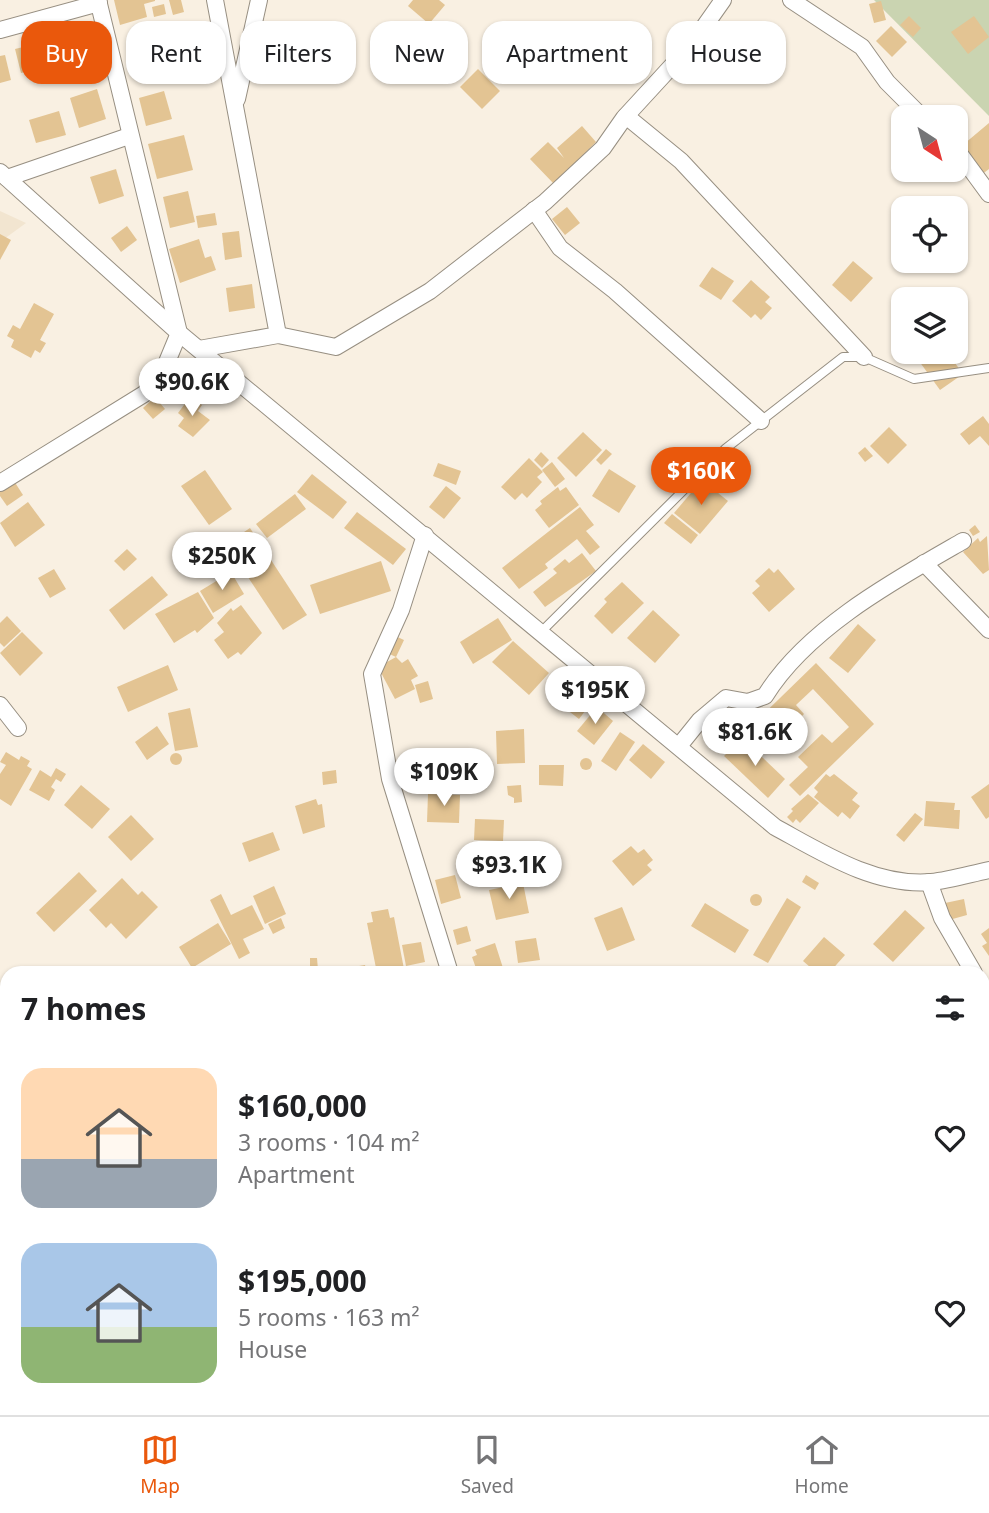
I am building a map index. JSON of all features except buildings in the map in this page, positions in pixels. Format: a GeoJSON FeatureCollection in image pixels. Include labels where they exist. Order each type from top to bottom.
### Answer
{"type":"FeatureCollection","features":[{"type":"Feature","properties":{"kind":"street"},"geometry":{"type":"LineString","coordinates":[[215,0],[278,335]]}},
{"type":"Feature","properties":{"kind":"street"},"geometry":{"type":"LineString","coordinates":[[235,108],[259,0]]}},
{"type":"Feature","properties":{"kind":"street"},"geometry":{"type":"LineString","coordinates":[[199,348],[278,335],[337,347],[430,291],[534,211],[603,148],[626,116],[692,44],[723,0]]}},
{"type":"Feature","properties":{"kind":"street"},"geometry":{"type":"LineString","coordinates":[[791,0],[862,47],[887,82],[910,105]]}},
{"type":"Feature","properties":{"kind":"street"},"geometry":{"type":"LineString","coordinates":[[0,30],[98,2],[179,333],[162,374],[144,394],[0,483]]}},
{"type":"Feature","properties":{"kind":"street"},"geometry":{"type":"LineString","coordinates":[[626,116],[681,161],[864,357]]}},
{"type":"Feature","properties":{"kind":"street"},"geometry":{"type":"LineString","coordinates":[[3,175],[129,136]]}},
{"type":"Feature","properties":{"kind":"street"},"geometry":{"type":"LineString","coordinates":[[968,165],[989,194]]}},
{"type":"Feature","properties":{"kind":"street"},"geometry":{"type":"LineString","coordinates":[[3,175],[179,333],[775,827],[836,861],[889,878],[929,882],[989,870]]}},
{"type":"Feature","properties":{"kind":"street"},"geometry":{"type":"LineString","coordinates":[[534,211],[560,248],[615,291],[761,421]]}},
{"type":"Feature","properties":{"kind":"street"},"geometry":{"type":"LineString","coordinates":[[425,535],[401,610],[372,674],[390,779],[448,966]]}},
{"type":"Feature","properties":{"kind":"street"},"geometry":{"type":"LineString","coordinates":[[680,746],[700,720],[726,698],[748,702],[765,696],[777,677],[831,625],[878,590],[963,541]]}},
{"type":"Feature","properties":{"kind":"street"},"geometry":{"type":"LineString","coordinates":[[924,563],[989,630]]}},
{"type":"Feature","properties":{"kind":"street"},"geometry":{"type":"LineString","coordinates":[[0,705],[18,728]]}},
{"type":"Feature","properties":{"kind":"street"},"geometry":{"type":"LineString","coordinates":[[929,882],[942,918],[970,966]]}},
{"type":"Feature","properties":{"kind":"lane"},"geometry":{"type":"LineString","coordinates":[[539,634],[725,449],[843,357],[864,357],[914,379],[989,368]]}},
{"type":"Feature","properties":{"kind":"shaded area"},"geometry":{"type":"Polygon","coordinates":[[[0,211],[26,223],[0,242],[0,211]]]}},
{"type":"Feature","properties":{"kind":"green space"},"geometry":{"type":"Polygon","coordinates":[[[874,0],[989,0],[989,116],[874,0]]]}}]}
